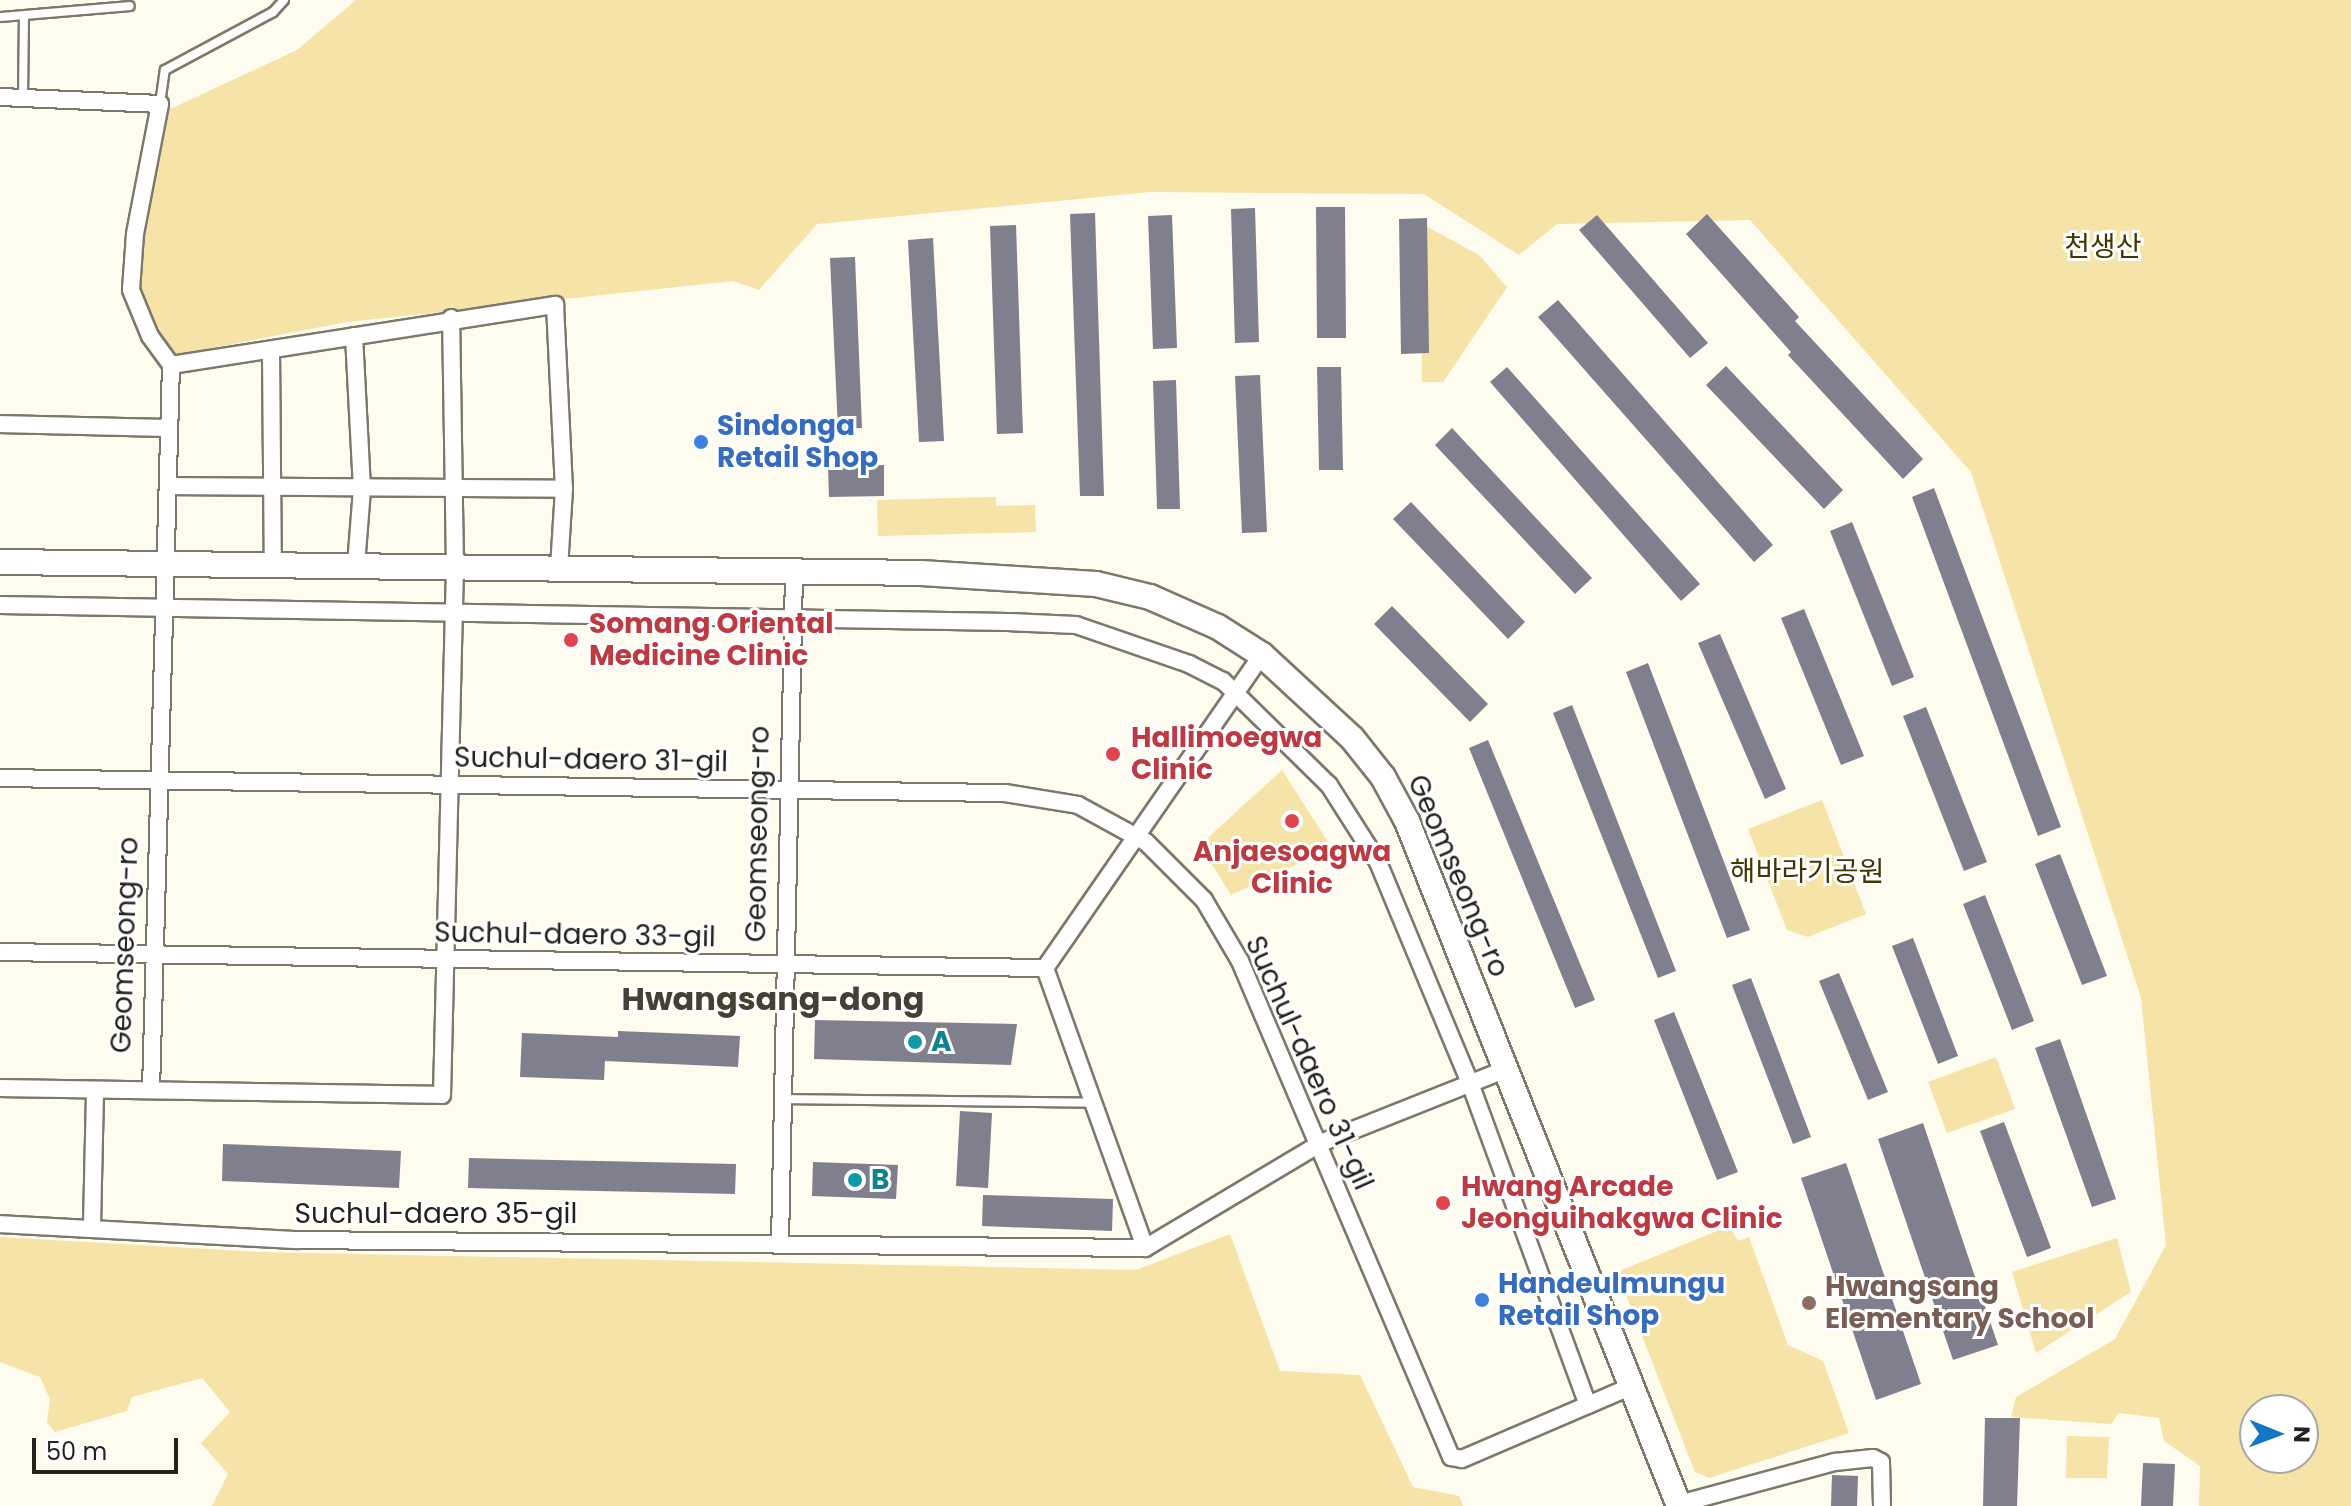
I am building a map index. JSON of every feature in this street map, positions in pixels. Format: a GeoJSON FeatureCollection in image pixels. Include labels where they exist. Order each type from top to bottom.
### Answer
{"type":"FeatureCollection","features":[{"type":"Feature","properties":{"kind":"street"},"geometry":{"type":"LineString","coordinates":[[0,97],[160,104],[135,234],[131,290],[150,336],[171,365],[271,352],[451,318],[555,305],[564,489],[559,568]]}},
{"type":"Feature","properties":{"kind":"street"},"geometry":{"type":"LineString","coordinates":[[0,1088],[442,1095],[455,567],[451,318]]}},
{"type":"Feature","properties":{"kind":"street"},"geometry":{"type":"LineString","coordinates":[[354,336],[362,489],[356,566]]}},
{"type":"Feature","properties":{"kind":"street"},"geometry":{"type":"LineString","coordinates":[[271,352],[273,565]]}},
{"type":"Feature","properties":{"kind":"street","name":"Geomseong-ro"},"geometry":{"type":"LineString","coordinates":[[151,1088],[171,365]]}},
{"type":"Feature","properties":{"kind":"street"},"geometry":{"type":"LineString","coordinates":[[0,424],[169,428]]}},
{"type":"Feature","properties":{"kind":"street"},"geometry":{"type":"LineString","coordinates":[[168,486],[564,489]]}},
{"type":"Feature","properties":{"kind":"street","name":"Geomseong-ro"},"geometry":{"type":"LineString","coordinates":[[0,562],[794,571],[1096,584],[1150,597],[1218,627],[1262,655],[1352,738],[1383,777],[1407,821],[1679,1505],[1835,1462],[1873,1458],[1881,1462],[1882,1506]]}},
{"type":"Feature","properties":{"kind":"street","name":"Geomseong-ro"},"geometry":{"type":"LineString","coordinates":[[780,1242],[794,571]]}},
{"type":"Feature","properties":{"kind":"street"},"geometry":{"type":"LineString","coordinates":[[0,605],[1076,625],[1189,664],[1234,692],[1329,785],[1378,862],[1470,1083],[1588,1405]]}},
{"type":"Feature","properties":{"kind":"street"},"geometry":{"type":"LineString","coordinates":[[1262,655],[1045,968],[1096,1103],[1145,1248],[1318,1145],[1506,1069]]}},
{"type":"Feature","properties":{"kind":"street","name":"Suchul-daero 31-gil"},"geometry":{"type":"LineString","coordinates":[[0,778],[1005,793],[1078,805],[1136,836],[1204,900],[1240,961],[1451,1457],[1462,1459],[1632,1386]]}},
{"type":"Feature","properties":{"kind":"street","name":"Suchul-daero 33-gil"},"geometry":{"type":"LineString","coordinates":[[0,952],[1045,968]]}},
{"type":"Feature","properties":{"kind":"street"},"geometry":{"type":"LineString","coordinates":[[92,1225],[95,1090]]}},
{"type":"Feature","properties":{"kind":"street","name":"Suchul-daero 35-gil"},"geometry":{"type":"LineString","coordinates":[[0,1224],[92,1225],[296,1240],[780,1242],[1145,1248]]}},
{"type":"Feature","properties":{"kind":"lane"},"geometry":{"type":"LineString","coordinates":[[160,104],[165,70],[273,12],[284,0]]}},
{"type":"Feature","properties":{"kind":"lane"},"geometry":{"type":"LineString","coordinates":[[0,17],[130,6]]}},
{"type":"Feature","properties":{"kind":"lane"},"geometry":{"type":"LineString","coordinates":[[23,97],[24,16]]}},
{"type":"Feature","properties":{"kind":"lane"},"geometry":{"type":"LineString","coordinates":[[783,1099],[1096,1103]]}},
{"type":"Feature","properties":{"kind":"green space","name":"천생산"},"geometry":{"type":"Polygon","coordinates":[[[356,0],[2351,0],[2351,1506],[2199,1506],[2200,1466],[2164,1441],[2159,1418],[2119,1413],[2111,1424],[2011,1417],[2016,1397],[2115,1339],[2166,1245],[2141,998],[1971,472],[1750,220],[1557,224],[1519,255],[1424,194],[1150,192],[817,224],[759,290],[733,281],[347,322],[175,355],[152,329],[135,288],[132,233],[164,112],[297,50],[356,0]]]}},
{"type":"Feature","properties":{"kind":"green space"},"geometry":{"type":"Polygon","coordinates":[[[1422,224],[1479,255],[1507,287],[1443,382],[1422,382],[1422,224]]]}},
{"type":"Feature","properties":{"kind":"green space"},"geometry":{"type":"Polygon","coordinates":[[[996,497],[996,506],[1035,505],[1036,532],[878,536],[877,500],[996,497]]]}},
{"type":"Feature","properties":{"kind":"green space"},"geometry":{"type":"Polygon","coordinates":[[[1282,770],[1332,848],[1231,895],[1200,845],[1282,770]]]}},
{"type":"Feature","properties":{"kind":"green space","name":"해바라기공원"},"geometry":{"type":"Polygon","coordinates":[[[1822,800],[1866,914],[1808,937],[1787,930],[1748,829],[1822,800]]]}},
{"type":"Feature","properties":{"kind":"green space"},"geometry":{"type":"Polygon","coordinates":[[[1996,1057],[2015,1109],[1947,1133],[1928,1082],[1996,1057]]]}},
{"type":"Feature","properties":{"kind":"green space"},"geometry":{"type":"Polygon","coordinates":[[[1729,1226],[1738,1241],[1749,1237],[1788,1345],[1823,1361],[1849,1433],[1709,1478],[1695,1472],[1617,1272],[1729,1226]]]}},
{"type":"Feature","properties":{"kind":"green space"},"geometry":{"type":"Polygon","coordinates":[[[1230,1234],[1280,1371],[1360,1375],[1413,1487],[1459,1496],[1463,1506],[212,1506],[228,1474],[201,1443],[230,1412],[202,1378],[132,1397],[127,1411],[55,1432],[47,1423],[50,1399],[40,1377],[0,1362],[0,1237],[260,1252],[1136,1270],[1230,1234]]]}},
{"type":"Feature","properties":{"kind":"green space"},"geometry":{"type":"Polygon","coordinates":[[[2117,1238],[2131,1292],[2036,1353],[2012,1272],[2117,1238]]]}},
{"type":"Feature","properties":{"kind":"green space"},"geometry":{"type":"Polygon","coordinates":[[[2067,1436],[2109,1437],[2107,1478],[2066,1478],[2067,1436]]]}},
{"type":"Feature","properties":{"kind":"building"},"geometry":{"type":"Polygon","coordinates":[[[1316,207],[1345,207],[1346,338],[1317,338],[1316,207]]]}},
{"type":"Feature","properties":{"kind":"building"},"geometry":{"type":"Polygon","coordinates":[[[1255,208],[1259,342],[1235,343],[1231,209],[1255,208]]]}},
{"type":"Feature","properties":{"kind":"building"},"geometry":{"type":"Polygon","coordinates":[[[1095,213],[1104,496],[1080,496],[1070,214],[1095,213]]]}},
{"type":"Feature","properties":{"kind":"building"},"geometry":{"type":"Polygon","coordinates":[[[1707,214],[1799,317],[1795,321],[1923,459],[1903,479],[1788,355],[1791,352],[1686,234],[1707,214]]]}},
{"type":"Feature","properties":{"kind":"building"},"geometry":{"type":"Polygon","coordinates":[[[1172,215],[1177,348],[1153,349],[1148,216],[1172,215]]]}},
{"type":"Feature","properties":{"kind":"building"},"geometry":{"type":"Polygon","coordinates":[[[1597,215],[1708,343],[1690,358],[1579,230],[1597,215]]]}},
{"type":"Feature","properties":{"kind":"building"},"geometry":{"type":"Polygon","coordinates":[[[1427,218],[1429,353],[1401,354],[1399,219],[1427,218]]]}},
{"type":"Feature","properties":{"kind":"building"},"geometry":{"type":"Polygon","coordinates":[[[1016,225],[1023,433],[997,434],[990,226],[1016,225]]]}},
{"type":"Feature","properties":{"kind":"building"},"geometry":{"type":"Polygon","coordinates":[[[933,238],[944,441],[919,442],[908,240],[933,238]]]}},
{"type":"Feature","properties":{"kind":"building"},"geometry":{"type":"Polygon","coordinates":[[[855,257],[862,428],[838,429],[830,258],[855,257]]]}},
{"type":"Feature","properties":{"kind":"building"},"geometry":{"type":"Polygon","coordinates":[[[1558,300],[1773,545],[1754,562],[1538,317],[1558,300]]]}},
{"type":"Feature","properties":{"kind":"building"},"geometry":{"type":"Polygon","coordinates":[[[1726,366],[1843,490],[1824,509],[1706,385],[1726,366]]]}},
{"type":"Feature","properties":{"kind":"building"},"geometry":{"type":"Polygon","coordinates":[[[1317,367],[1341,367],[1343,470],[1319,470],[1317,367]]]}},
{"type":"Feature","properties":{"kind":"building"},"geometry":{"type":"Polygon","coordinates":[[[1507,367],[1700,584],[1681,601],[1490,382],[1507,367]]]}},
{"type":"Feature","properties":{"kind":"building"},"geometry":{"type":"Polygon","coordinates":[[[1260,375],[1267,532],[1242,533],[1235,376],[1260,375]]]}},
{"type":"Feature","properties":{"kind":"building"},"geometry":{"type":"Polygon","coordinates":[[[1176,380],[1180,509],[1157,509],[1153,381],[1176,380]]]}},
{"type":"Feature","properties":{"kind":"building"},"geometry":{"type":"Polygon","coordinates":[[[1452,428],[1592,578],[1575,594],[1435,445],[1452,428]]]}},
{"type":"Feature","properties":{"kind":"building"},"geometry":{"type":"Polygon","coordinates":[[[884,465],[884,496],[829,497],[828,466],[884,465]]]}},
{"type":"Feature","properties":{"kind":"building"},"geometry":{"type":"Polygon","coordinates":[[[1934,488],[2061,827],[2038,836],[1912,497],[1934,488]]]}},
{"type":"Feature","properties":{"kind":"building"},"geometry":{"type":"Polygon","coordinates":[[[1411,502],[1525,622],[1508,639],[1393,519],[1411,502]]]}},
{"type":"Feature","properties":{"kind":"building"},"geometry":{"type":"Polygon","coordinates":[[[1852,522],[1914,677],[1892,686],[1830,531],[1852,522]]]}},
{"type":"Feature","properties":{"kind":"building"},"geometry":{"type":"Polygon","coordinates":[[[1392,606],[1488,704],[1470,722],[1374,624],[1392,606]]]}},
{"type":"Feature","properties":{"kind":"building"},"geometry":{"type":"Polygon","coordinates":[[[1804,609],[1864,756],[1841,765],[1781,618],[1804,609]]]}},
{"type":"Feature","properties":{"kind":"building"},"geometry":{"type":"Polygon","coordinates":[[[1720,634],[1786,789],[1765,799],[1698,643],[1720,634]]]}},
{"type":"Feature","properties":{"kind":"building"},"geometry":{"type":"Polygon","coordinates":[[[1648,663],[1750,930],[1727,938],[1626,672],[1648,663]]]}},
{"type":"Feature","properties":{"kind":"building"},"geometry":{"type":"Polygon","coordinates":[[[1572,705],[1676,971],[1658,978],[1553,713],[1572,705]]]}},
{"type":"Feature","properties":{"kind":"building"},"geometry":{"type":"Polygon","coordinates":[[[1926,707],[1987,862],[1964,871],[1903,716],[1926,707]]]}},
{"type":"Feature","properties":{"kind":"building"},"geometry":{"type":"Polygon","coordinates":[[[1488,740],[1595,1000],[1575,1008],[1469,748],[1488,740]]]}},
{"type":"Feature","properties":{"kind":"building"},"geometry":{"type":"Polygon","coordinates":[[[2060,854],[2107,976],[2082,985],[2035,864],[2060,854]]]}},
{"type":"Feature","properties":{"kind":"building"},"geometry":{"type":"Polygon","coordinates":[[[1985,895],[2034,1021],[2012,1030],[1963,904],[1985,895]]]}},
{"type":"Feature","properties":{"kind":"building"},"geometry":{"type":"Polygon","coordinates":[[[1913,938],[1958,1056],[1938,1064],[1892,946],[1913,938]]]}},
{"type":"Feature","properties":{"kind":"building"},"geometry":{"type":"Polygon","coordinates":[[[1839,973],[1888,1092],[1868,1100],[1819,981],[1839,973]]]}},
{"type":"Feature","properties":{"kind":"building"},"geometry":{"type":"Polygon","coordinates":[[[1751,978],[1811,1137],[1793,1144],[1732,985],[1751,978]]]}},
{"type":"Feature","properties":{"kind":"building"},"geometry":{"type":"Polygon","coordinates":[[[1674,1012],[1738,1172],[1717,1180],[1654,1020],[1674,1012]]]}},
{"type":"Feature","properties":{"kind":"building","name":"A"},"geometry":{"type":"Polygon","coordinates":[[[815,1020],[1017,1024],[1011,1065],[814,1059],[815,1020]]]}},
{"type":"Feature","properties":{"kind":"building"},"geometry":{"type":"Polygon","coordinates":[[[618,1031],[740,1036],[738,1067],[605,1061],[604,1080],[520,1077],[522,1033],[618,1037],[618,1031]]]}},
{"type":"Feature","properties":{"kind":"building"},"geometry":{"type":"Polygon","coordinates":[[[2060,1039],[2116,1199],[2092,1207],[2035,1048],[2060,1039]]]}},
{"type":"Feature","properties":{"kind":"building"},"geometry":{"type":"Polygon","coordinates":[[[960,1111],[992,1113],[988,1188],[956,1186],[960,1111]]]}},
{"type":"Feature","properties":{"kind":"building"},"geometry":{"type":"Polygon","coordinates":[[[2004,1122],[2051,1248],[2027,1257],[1980,1131],[2004,1122]]]}},
{"type":"Feature","properties":{"kind":"building"},"geometry":{"type":"Polygon","coordinates":[[[1923,1123],[1998,1345],[1953,1360],[1878,1139],[1923,1123]]]}},
{"type":"Feature","properties":{"kind":"building"},"geometry":{"type":"Polygon","coordinates":[[[223,1144],[401,1151],[399,1188],[222,1181],[223,1144]]]}},
{"type":"Feature","properties":{"kind":"building"},"geometry":{"type":"Polygon","coordinates":[[[469,1158],[736,1164],[735,1194],[468,1188],[469,1158]]]}},
{"type":"Feature","properties":{"kind":"building","name":"B"},"geometry":{"type":"Polygon","coordinates":[[[813,1162],[898,1165],[896,1199],[812,1196],[813,1162]]]}},
{"type":"Feature","properties":{"kind":"building"},"geometry":{"type":"Polygon","coordinates":[[[1846,1163],[1921,1384],[1876,1400],[1801,1178],[1846,1163]]]}},
{"type":"Feature","properties":{"kind":"building"},"geometry":{"type":"Polygon","coordinates":[[[983,1195],[1113,1199],[1112,1231],[982,1226],[983,1195]]]}},
{"type":"Feature","properties":{"kind":"building"},"geometry":{"type":"Polygon","coordinates":[[[1985,1418],[2020,1418],[2017,1506],[1983,1506],[1985,1418]]]}},
{"type":"Feature","properties":{"kind":"building"},"geometry":{"type":"Polygon","coordinates":[[[2143,1463],[2175,1464],[2173,1506],[2141,1506],[2143,1463]]]}},
{"type":"Feature","properties":{"kind":"building"},"geometry":{"type":"Polygon","coordinates":[[[1832,1475],[1858,1476],[1857,1506],[1831,1506],[1832,1475]]]}},
{"type":"Feature","properties":{"kind":"place","name":"Sindonga Retail Shop"},"geometry":{"type":"Point","coordinates":[701,442]}},
{"type":"Feature","properties":{"kind":"place","name":"Somang Oriental Medicine Clinic"},"geometry":{"type":"Point","coordinates":[571,640]}},
{"type":"Feature","properties":{"kind":"place","name":"Hallimoegwa Clinic"},"geometry":{"type":"Point","coordinates":[1113,754]}},
{"type":"Feature","properties":{"kind":"place","name":"Anjaesoagwa Clinic"},"geometry":{"type":"Point","coordinates":[1292,821]}},
{"type":"Feature","properties":{"kind":"place","name":"A"},"geometry":{"type":"Point","coordinates":[915,1042]}},
{"type":"Feature","properties":{"kind":"place","name":"B"},"geometry":{"type":"Point","coordinates":[855,1180]}},
{"type":"Feature","properties":{"kind":"place","name":"Hwang Arcade Jeonguihakgwa Clinic"},"geometry":{"type":"Point","coordinates":[1443,1203]}},
{"type":"Feature","properties":{"kind":"place","name":"Handeulmungu Retail Shop"},"geometry":{"type":"Point","coordinates":[1482,1300]}},
{"type":"Feature","properties":{"kind":"place","name":"Hwangsang Elementary School"},"geometry":{"type":"Point","coordinates":[1809,1303]}},
{"type":"Feature","properties":{"kind":"district","name":"Hwangsang-dong"},"geometry":{"type":"Point","coordinates":[773,999]}}]}
